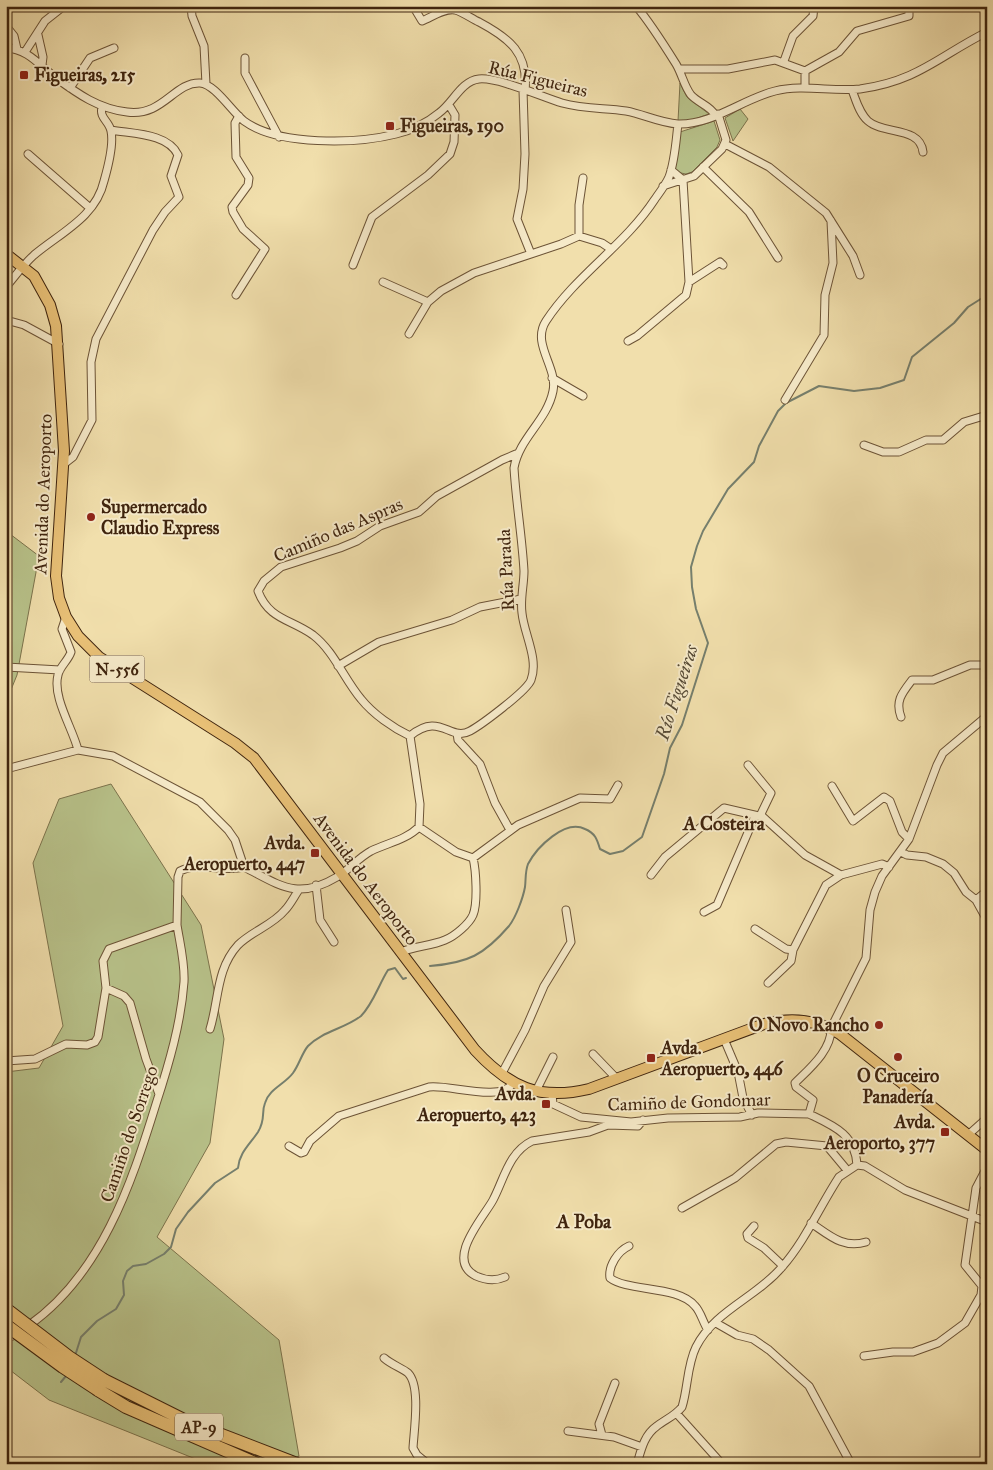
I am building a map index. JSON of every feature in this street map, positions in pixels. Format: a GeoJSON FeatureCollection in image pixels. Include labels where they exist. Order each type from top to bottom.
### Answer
{"type":"FeatureCollection","features":[{"type":"Feature","properties":{"kind":"highway","name":"AP-9"},"geometry":{"type":"LineString","coordinates":[[6,1309],[126,1407],[256,1464]]}},
{"type":"Feature","properties":{"kind":"highway","name":"AP-9"},"geometry":{"type":"LineString","coordinates":[[6,1325],[63,1368],[188,1422],[298,1464]]}},
{"type":"Feature","properties":{"kind":"main road","name":"Avenida do Aeroporto"},"geometry":{"type":"LineString","coordinates":[[6,254],[34,276],[50,305],[59,344],[64,464],[56,576],[59,598],[66,617],[78,636],[99,657],[248,753],[342,873],[475,1050],[501,1075],[514,1083],[536,1092],[552,1094],[579,1092],[724,1038],[784,1019],[808,1021],[831,1028],[987,1150]]}},
{"type":"Feature","properties":{"kind":"street"},"geometry":{"type":"LineString","coordinates":[[6,14],[11,6]]}},
{"type":"Feature","properties":{"kind":"street"},"geometry":{"type":"LineString","coordinates":[[25,52],[38,35],[45,21],[64,6]]}},
{"type":"Feature","properties":{"kind":"street"},"geometry":{"type":"LineString","coordinates":[[6,48],[25,52],[70,88],[102,107],[129,113],[149,112],[190,85],[206,84],[204,46],[192,16],[191,6]]}},
{"type":"Feature","properties":{"kind":"street"},"geometry":{"type":"LineString","coordinates":[[413,6],[420,20],[441,12],[454,10],[505,37],[518,51],[526,82],[524,90],[525,154],[523,189],[517,219],[531,254]]}},
{"type":"Feature","properties":{"kind":"street"},"geometry":{"type":"LineString","coordinates":[[636,6],[679,69],[685,86],[692,97],[717,114],[725,144],[769,167],[826,213],[852,256],[860,275]]}},
{"type":"Feature","properties":{"kind":"street"},"geometry":{"type":"LineString","coordinates":[[784,61],[796,33],[813,16],[814,6]]}},
{"type":"Feature","properties":{"kind":"street"},"geometry":{"type":"LineString","coordinates":[[805,71],[839,52],[857,31],[900,20],[909,16],[909,10]]}},
{"type":"Feature","properties":{"kind":"street"},"geometry":{"type":"LineString","coordinates":[[6,26],[14,36],[17,49]]}},
{"type":"Feature","properties":{"kind":"street","name":"Rúa Figueiras"},"geometry":{"type":"LineString","coordinates":[[206,84],[239,116],[256,128],[279,137],[372,140],[399,134],[424,124],[449,105],[466,84],[479,79],[496,81],[574,106],[622,111],[678,124],[695,122],[771,92],[789,88],[852,90],[912,76],[987,32]]}},
{"type":"Feature","properties":{"kind":"street"},"geometry":{"type":"LineString","coordinates":[[38,35],[43,57],[42,66]]}},
{"type":"Feature","properties":{"kind":"street"},"geometry":{"type":"LineString","coordinates":[[70,88],[90,58],[114,48]]}},
{"type":"Feature","properties":{"kind":"street"},"geometry":{"type":"LineString","coordinates":[[245,58],[245,73],[279,137]]}},
{"type":"Feature","properties":{"kind":"street"},"geometry":{"type":"LineString","coordinates":[[679,69],[728,69],[775,60],[784,61],[805,71]]}},
{"type":"Feature","properties":{"kind":"street"},"geometry":{"type":"LineString","coordinates":[[805,71],[805,88]]}},
{"type":"Feature","properties":{"kind":"street"},"geometry":{"type":"LineString","coordinates":[[852,90],[863,116],[869,122],[887,130],[909,134],[919,141],[923,152]]}},
{"type":"Feature","properties":{"kind":"street"},"geometry":{"type":"LineString","coordinates":[[353,265],[372,217],[428,175],[450,154],[454,142],[455,115],[449,105]]}},
{"type":"Feature","properties":{"kind":"street"},"geometry":{"type":"LineString","coordinates":[[6,287],[23,266],[68,231],[90,208],[104,182],[111,130],[101,115],[102,107]]}},
{"type":"Feature","properties":{"kind":"street"},"geometry":{"type":"LineString","coordinates":[[236,295],[265,249],[243,229],[232,207],[248,185],[249,178],[236,157],[235,123],[239,116]]}},
{"type":"Feature","properties":{"kind":"street"},"geometry":{"type":"LineString","coordinates":[[516,454],[546,411],[553,390],[552,378],[541,341],[541,331],[545,323],[582,278],[640,221],[663,187],[671,170],[678,124]]}},
{"type":"Feature","properties":{"kind":"street"},"geometry":{"type":"LineString","coordinates":[[64,464],[73,457],[92,420],[91,362],[96,339],[152,230],[179,197],[171,176],[178,155],[176,150],[159,138],[111,130]]}},
{"type":"Feature","properties":{"kind":"street"},"geometry":{"type":"LineString","coordinates":[[663,187],[694,176],[725,144]]}},
{"type":"Feature","properties":{"kind":"street"},"geometry":{"type":"LineString","coordinates":[[28,154],[90,208]]}},
{"type":"Feature","properties":{"kind":"street"},"geometry":{"type":"LineString","coordinates":[[703,167],[749,212],[778,258]]}},
{"type":"Feature","properties":{"kind":"street"},"geometry":{"type":"LineString","coordinates":[[628,341],[637,336],[686,294],[690,282],[683,180],[671,170]]}},
{"type":"Feature","properties":{"kind":"street"},"geometry":{"type":"LineString","coordinates":[[579,236],[579,205],[583,178]]}},
{"type":"Feature","properties":{"kind":"street"},"geometry":{"type":"LineString","coordinates":[[785,400],[824,335],[825,295],[833,263],[831,221]]}},
{"type":"Feature","properties":{"kind":"street"},"geometry":{"type":"LineString","coordinates":[[409,334],[428,302],[441,291],[474,273],[579,236],[602,243],[611,249]]}},
{"type":"Feature","properties":{"kind":"street"},"geometry":{"type":"LineString","coordinates":[[690,282],[720,262],[723,265]]}},
{"type":"Feature","properties":{"kind":"street"},"geometry":{"type":"LineString","coordinates":[[383,282],[428,302]]}},
{"type":"Feature","properties":{"kind":"street"},"geometry":{"type":"LineString","coordinates":[[6,320],[24,325],[59,344]]}},
{"type":"Feature","properties":{"kind":"street"},"geometry":{"type":"LineString","coordinates":[[552,378],[583,396]]}},
{"type":"Feature","properties":{"kind":"street"},"geometry":{"type":"LineString","coordinates":[[864,445],[883,452],[900,452],[926,440],[943,440],[964,422],[987,415]]}},
{"type":"Feature","properties":{"kind":"street","name":"Rúa Parada"},"geometry":{"type":"LineString","coordinates":[[457,733],[469,732],[523,692],[531,680],[534,667],[522,614],[521,599],[524,574],[515,494],[514,468],[516,454]]}},
{"type":"Feature","properties":{"kind":"street","name":"Camiño das Aspras"},"geometry":{"type":"LineString","coordinates":[[410,736],[372,710],[361,699],[324,645],[314,636],[272,613],[258,590],[264,581],[281,567],[340,548],[357,541],[380,526],[419,512],[437,496],[516,454]]}},
{"type":"Feature","properties":{"kind":"street"},"geometry":{"type":"LineString","coordinates":[[338,666],[379,642],[452,620],[480,607],[521,599]]}},
{"type":"Feature","properties":{"kind":"street"},"geometry":{"type":"LineString","coordinates":[[66,617],[62,629],[71,652],[69,659],[60,670],[57,682],[61,703],[78,750]]}},
{"type":"Feature","properties":{"kind":"street"},"geometry":{"type":"LineString","coordinates":[[901,717],[898,700],[912,680],[933,680],[970,665],[987,665]]}},
{"type":"Feature","properties":{"kind":"street"},"geometry":{"type":"LineString","coordinates":[[6,667],[60,670]]}},
{"type":"Feature","properties":{"kind":"street"},"geometry":{"type":"LineString","coordinates":[[831,1028],[866,958],[872,901],[882,876],[909,839],[943,753],[987,716]]}},
{"type":"Feature","properties":{"kind":"street"},"geometry":{"type":"LineString","coordinates":[[6,768],[78,750],[113,756],[200,802],[228,830],[235,840],[244,867],[298,891],[342,873],[370,851],[413,834],[419,827],[420,804],[410,736],[420,727],[440,726],[457,733],[458,740],[480,764],[495,803],[510,830]]}},
{"type":"Feature","properties":{"kind":"street"},"geometry":{"type":"LineString","coordinates":[[704,912],[717,905],[758,816],[771,793],[748,765]]}},
{"type":"Feature","properties":{"kind":"street"},"geometry":{"type":"LineString","coordinates":[[473,858],[518,825],[580,798],[610,799],[618,785]]}},
{"type":"Feature","properties":{"kind":"street"},"geometry":{"type":"LineString","coordinates":[[832,786],[853,821],[876,802],[884,797],[887,798],[890,801],[902,832],[909,839]]}},
{"type":"Feature","properties":{"kind":"street"},"geometry":{"type":"LineString","coordinates":[[650,875],[665,857],[720,810],[728,808],[758,816],[811,860],[841,875]]}},
{"type":"Feature","properties":{"kind":"street"},"geometry":{"type":"LineString","coordinates":[[419,827],[446,846],[473,858]]}},
{"type":"Feature","properties":{"kind":"street"},"geometry":{"type":"LineString","coordinates":[[901,852],[907,855],[926,857],[943,864],[954,873],[966,892],[976,900],[987,920]]}},
{"type":"Feature","properties":{"kind":"street"},"geometry":{"type":"LineString","coordinates":[[401,952],[413,947],[443,941],[455,934],[468,921],[473,914],[477,877],[473,858]]}},
{"type":"Feature","properties":{"kind":"street"},"geometry":{"type":"LineString","coordinates":[[768,983],[790,961],[826,885],[841,875],[882,864],[889,866]]}},
{"type":"Feature","properties":{"kind":"street","name":"Camiño do Sorrego"},"geometry":{"type":"LineString","coordinates":[[6,1339],[37,1320],[60,1300],[99,1246],[116,1216],[139,1158],[171,1055],[184,981],[177,925],[178,877],[180,871],[195,867],[225,870],[244,867]]}},
{"type":"Feature","properties":{"kind":"street"},"geometry":{"type":"LineString","coordinates":[[316,885],[320,920],[334,942]]}},
{"type":"Feature","properties":{"kind":"street"},"geometry":{"type":"LineString","coordinates":[[210,1029],[214,1016],[218,981],[232,954],[239,945],[285,911],[298,891]]}},
{"type":"Feature","properties":{"kind":"street"},"geometry":{"type":"LineString","coordinates":[[976,900],[987,891]]}},
{"type":"Feature","properties":{"kind":"street"},"geometry":{"type":"LineString","coordinates":[[501,1075],[525,1030],[544,986],[569,946],[566,910]]}},
{"type":"Feature","properties":{"kind":"street"},"geometry":{"type":"LineString","coordinates":[[6,1061],[35,1059],[66,1044],[87,1045],[95,1042],[98,1037],[106,988],[104,961],[110,949],[177,925]]}},
{"type":"Feature","properties":{"kind":"street"},"geometry":{"type":"LineString","coordinates":[[755,929],[786,949],[794,950]]}},
{"type":"Feature","properties":{"kind":"street"},"geometry":{"type":"LineString","coordinates":[[106,988],[114,990],[130,1003],[146,1059],[160,1094]]}},
{"type":"Feature","properties":{"kind":"street","name":"Camiño de Gondomar"},"geometry":{"type":"LineString","coordinates":[[809,1114],[813,1100],[796,1087],[795,1084],[824,1050],[831,1036],[831,1028]]}},
{"type":"Feature","properties":{"kind":"street"},"geometry":{"type":"LineString","coordinates":[[724,1038],[738,1072],[742,1098],[752,1115]]}},
{"type":"Feature","properties":{"kind":"street"},"geometry":{"type":"LineString","coordinates":[[592,1054],[617,1079]]}},
{"type":"Feature","properties":{"kind":"street"},"geometry":{"type":"LineString","coordinates":[[536,1092],[553,1057]]}},
{"type":"Feature","properties":{"kind":"street"},"geometry":{"type":"LineString","coordinates":[[289,1146],[301,1153],[304,1152],[310,1141],[339,1116],[371,1108],[429,1088],[439,1086],[465,1092],[491,1092],[504,1090],[511,1087],[514,1083]]}},
{"type":"Feature","properties":{"kind":"street","name":"Camiño de Gondomar"},"geometry":{"type":"LineString","coordinates":[[552,1094],[553,1104],[582,1117],[630,1122],[760,1113],[809,1114],[830,1123],[848,1136],[856,1155],[857,1165]]}},
{"type":"Feature","properties":{"kind":"street"},"geometry":{"type":"LineString","coordinates":[[968,1135],[987,1118]]}},
{"type":"Feature","properties":{"kind":"street"},"geometry":{"type":"LineString","coordinates":[[505,1277],[498,1280],[482,1279],[472,1274],[466,1267],[465,1257],[470,1233],[489,1207],[516,1153],[524,1145],[532,1141],[588,1132],[608,1125],[638,1126],[643,1120]]}},
{"type":"Feature","properties":{"kind":"street"},"geometry":{"type":"LineString","coordinates":[[682,1208],[735,1178],[772,1147],[781,1142],[828,1146],[847,1170]]}},
{"type":"Feature","properties":{"kind":"street"},"geometry":{"type":"LineString","coordinates":[[637,1464],[642,1447],[652,1430],[677,1414],[685,1398],[694,1353],[708,1330],[783,1266],[839,1177],[847,1170],[857,1165],[872,1168],[905,1190],[987,1222]]}},
{"type":"Feature","properties":{"kind":"street"},"geometry":{"type":"LineString","coordinates":[[864,1356],[893,1352],[913,1352],[938,1343],[965,1323],[984,1287],[964,1264],[976,1188],[987,1167]]}},
{"type":"Feature","properties":{"kind":"street"},"geometry":{"type":"LineString","coordinates":[[811,1223],[847,1245],[866,1242]]}},
{"type":"Feature","properties":{"kind":"street"},"geometry":{"type":"LineString","coordinates":[[754,1226],[747,1234],[748,1238],[764,1248],[783,1266]]}},
{"type":"Feature","properties":{"kind":"street"},"geometry":{"type":"LineString","coordinates":[[628,1246],[620,1251],[611,1266],[610,1278],[678,1296],[689,1301],[697,1308],[708,1330]]}},
{"type":"Feature","properties":{"kind":"street"},"geometry":{"type":"LineString","coordinates":[[716,1323],[737,1335],[753,1339],[769,1350],[809,1386],[851,1464]]}},
{"type":"Feature","properties":{"kind":"street"},"geometry":{"type":"LineString","coordinates":[[384,1358],[392,1366],[407,1373],[411,1378],[415,1396],[413,1448],[417,1455],[428,1464]]}},
{"type":"Feature","properties":{"kind":"street"},"geometry":{"type":"LineString","coordinates":[[602,1435],[599,1424],[614,1383]]}},
{"type":"Feature","properties":{"kind":"street"},"geometry":{"type":"LineString","coordinates":[[677,1414],[722,1464]]}},
{"type":"Feature","properties":{"kind":"street"},"geometry":{"type":"LineString","coordinates":[[568,1431],[602,1435],[642,1447]]}},
{"type":"Feature","properties":{"kind":"green space"},"geometry":{"type":"Polygon","coordinates":[[[680,83],[687,97],[709,114],[692,120],[678,121],[680,83]]]}},
{"type":"Feature","properties":{"kind":"green space"},"geometry":{"type":"Polygon","coordinates":[[[740,109],[748,119],[733,141],[725,118],[740,109]]]}},
{"type":"Feature","properties":{"kind":"green space"},"geometry":{"type":"Polygon","coordinates":[[[714,121],[720,140],[717,147],[692,172],[686,174],[676,172],[674,167],[680,132],[714,121]]]}},
{"type":"Feature","properties":{"kind":"green space"},"geometry":{"type":"Polygon","coordinates":[[[6,531],[39,556],[17,675],[6,702],[6,531]]]}},
{"type":"Feature","properties":{"kind":"green space"},"geometry":{"type":"Polygon","coordinates":[[[111,784],[201,925],[224,1039],[210,1143],[157,1237],[279,1340],[299,1456],[284,1464],[208,1464],[49,1400],[6,1367],[6,1072],[39,1068],[63,1026],[33,863],[59,799],[111,784]]]}},
{"type":"Feature","properties":{"kind":"waterway","name":"Río Figueiras"},"geometry":{"type":"LineString","coordinates":[[430,966],[465,960],[483,951],[500,936],[512,922],[519,907],[525,887],[528,864],[532,857],[552,836],[569,828],[585,829],[595,837],[600,849],[610,854],[623,851],[642,837],[664,774],[670,748],[682,725],[708,643],[696,609],[692,587],[691,567],[697,546],[703,531],[728,489],[754,462],[759,446],[778,411],[786,403],[819,386],[854,391],[880,388],[904,380],[912,357],[954,323],[968,307],[987,295]]}},
{"type":"Feature","properties":{"kind":"waterway","name":"Río Figueiras"},"geometry":{"type":"LineString","coordinates":[[75,1356],[81,1337],[97,1321],[116,1309],[124,1295],[123,1281],[127,1271],[133,1266],[146,1264],[164,1254],[171,1247],[176,1229],[188,1212],[215,1183],[238,1168],[243,1153],[258,1132],[263,1120],[267,1098],[293,1073],[308,1046],[320,1037],[361,1016],[369,1006],[388,970],[395,968],[403,979],[406,978]]}},
{"type":"Feature","properties":{"kind":"waterway","name":"Río Figueiras"},"geometry":{"type":"LineString","coordinates":[[61,1382],[66,1376]]}},
{"type":"Feature","properties":{"kind":"place","name":"Figueiras, 215"},"geometry":{"type":"Point","coordinates":[24,75]}},
{"type":"Feature","properties":{"kind":"place","name":"Figueiras, 190"},"geometry":{"type":"Point","coordinates":[390,126]}},
{"type":"Feature","properties":{"kind":"place","name":"Supermercado Claudio Express"},"geometry":{"type":"Point","coordinates":[91,517]}},
{"type":"Feature","properties":{"kind":"place","name":"Avda. Aeropuerto, 447"},"geometry":{"type":"Point","coordinates":[315,853]}},
{"type":"Feature","properties":{"kind":"place","name":"O Novo Rancho"},"geometry":{"type":"Point","coordinates":[879,1025]}},
{"type":"Feature","properties":{"kind":"place","name":"O Cruceiro Panadería"},"geometry":{"type":"Point","coordinates":[898,1057]}},
{"type":"Feature","properties":{"kind":"place","name":"Avda. Aeropuerto, 446"},"geometry":{"type":"Point","coordinates":[651,1058]}},
{"type":"Feature","properties":{"kind":"place","name":"Avda. Aeropuerto, 423"},"geometry":{"type":"Point","coordinates":[546,1104]}},
{"type":"Feature","properties":{"kind":"place","name":"Avda. Aeroporto, 377"},"geometry":{"type":"Point","coordinates":[945,1132]}},
{"type":"Feature","properties":{"kind":"district","name":"A Costeira"},"geometry":{"type":"Point","coordinates":[724,823]}},
{"type":"Feature","properties":{"kind":"district","name":"A Poba"},"geometry":{"type":"Point","coordinates":[584,1221]}}]}
